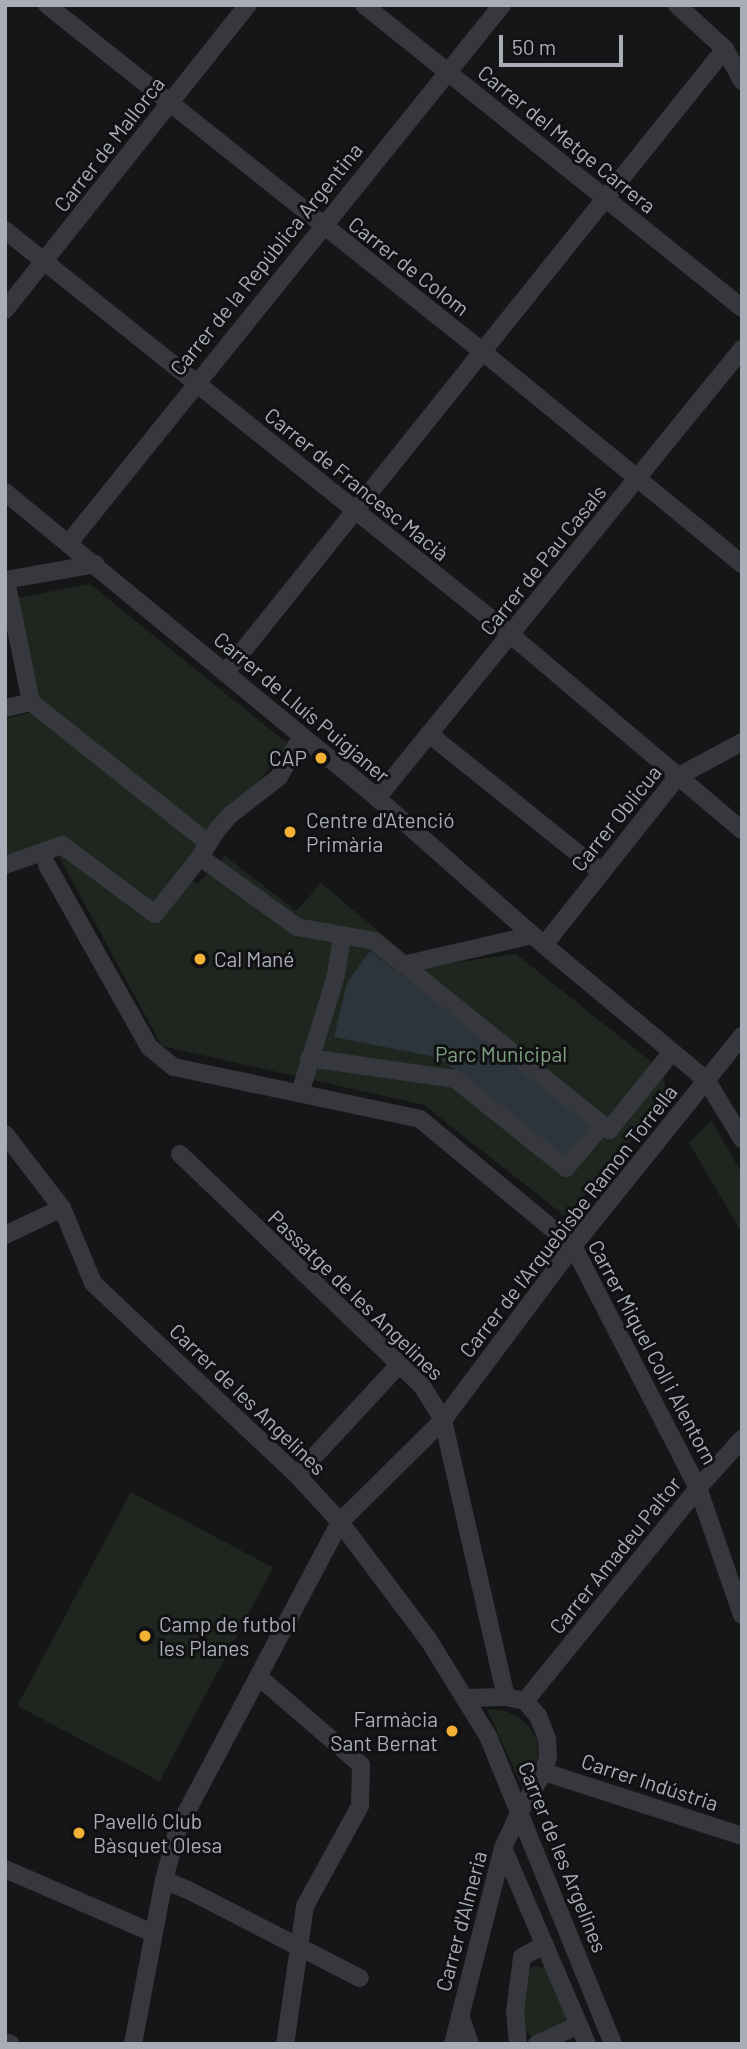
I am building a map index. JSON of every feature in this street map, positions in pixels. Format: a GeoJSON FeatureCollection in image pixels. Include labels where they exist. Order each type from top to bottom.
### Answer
{"type":"FeatureCollection","features":[{"type":"Feature","properties":{"kind":"street","name":"Carrer de Colom"},"geometry":{"type":"LineString","coordinates":[[47,5],[321,226],[483,352],[742,564]]}},
{"type":"Feature","properties":{"kind":"street","name":"Carrer de Mallorca"},"geometry":{"type":"LineString","coordinates":[[5,310],[248,5]]}},
{"type":"Feature","properties":{"kind":"street","name":"Carrer del Metge Carrera"},"geometry":{"type":"LineString","coordinates":[[364,5],[742,308]]}},
{"type":"Feature","properties":{"kind":"street","name":"Carrer de la República Argentina"},"geometry":{"type":"LineString","coordinates":[[68,544],[321,226],[502,5]]}},
{"type":"Feature","properties":{"kind":"street"},"geometry":{"type":"LineString","coordinates":[[677,5],[725,49],[742,81]]}},
{"type":"Feature","properties":{"kind":"street"},"geometry":{"type":"LineString","coordinates":[[225,673],[725,49]]}},
{"type":"Feature","properties":{"kind":"street","name":"Carrer de Francesc Macià"},"geometry":{"type":"LineString","coordinates":[[5,230],[511,635],[742,831]]}},
{"type":"Feature","properties":{"kind":"street","name":"Carrer de Pau Casals"},"geometry":{"type":"LineString","coordinates":[[377,798],[742,349]]}},
{"type":"Feature","properties":{"kind":"street","name":"Carrer de Lluís Puigjaner"},"geometry":{"type":"LineString","coordinates":[[5,492],[96,564],[377,798],[538,940],[707,1081],[742,1139]]}},
{"type":"Feature","properties":{"kind":"street"},"geometry":{"type":"LineString","coordinates":[[96,564],[6,580],[31,702],[204,850],[297,928],[374,941],[609,1130],[672,1052]]}},
{"type":"Feature","properties":{"kind":"street"},"geometry":{"type":"LineString","coordinates":[[5,708],[31,702]]}},
{"type":"Feature","properties":{"kind":"street"},"geometry":{"type":"LineString","coordinates":[[429,734],[601,872]]}},
{"type":"Feature","properties":{"kind":"street"},"geometry":{"type":"LineString","coordinates":[[5,865],[62,845],[155,914],[230,815],[279,778],[301,737]]}},
{"type":"Feature","properties":{"kind":"street","name":"Carrer Oblicua"},"geometry":{"type":"LineString","coordinates":[[538,940],[601,872],[677,777],[742,742]]}},
{"type":"Feature","properties":{"kind":"street","name":"Carrer Miquel Coll i Alentorn"},"geometry":{"type":"LineString","coordinates":[[47,865],[149,1047],[174,1066],[420,1119],[573,1246],[698,1488],[742,1615]]}},
{"type":"Feature","properties":{"kind":"street"},"geometry":{"type":"LineString","coordinates":[[300,1093],[336,975],[342,936]]}},
{"type":"Feature","properties":{"kind":"street"},"geometry":{"type":"LineString","coordinates":[[403,965],[538,940]]}},
{"type":"Feature","properties":{"kind":"street","name":"Carrer de l'Arquebisbe Ramon Torrella"},"geometry":{"type":"LineString","coordinates":[[133,2044],[164,1880],[178,1828],[260,1678],[340,1521],[443,1420],[573,1246],[742,1036]]}},
{"type":"Feature","properties":{"kind":"street"},"geometry":{"type":"LineString","coordinates":[[309,1058],[455,1079],[566,1168],[602,1125]]}},
{"type":"Feature","properties":{"kind":"street","name":"Carrer de les Angelines"},"geometry":{"type":"LineString","coordinates":[[5,1134],[62,1208],[93,1283],[297,1475],[340,1521],[428,1639],[465,1698]]}},
{"type":"Feature","properties":{"kind":"street","name":"Passatge de les Angelines"},"geometry":{"type":"LineString","coordinates":[[180,1154],[422,1386],[443,1420],[506,1697]]}},
{"type":"Feature","properties":{"kind":"street"},"geometry":{"type":"LineString","coordinates":[[5,1236],[62,1208]]}},
{"type":"Feature","properties":{"kind":"street"},"geometry":{"type":"LineString","coordinates":[[297,1475],[399,1365]]}},
{"type":"Feature","properties":{"kind":"street","name":"Carrer Amadeu Paltor"},"geometry":{"type":"LineString","coordinates":[[525,1701],[698,1488],[742,1439]]}},
{"type":"Feature","properties":{"kind":"street"},"geometry":{"type":"LineString","coordinates":[[260,1678],[361,1765],[360,1806],[305,1906],[297,1945],[285,2044]]}},
{"type":"Feature","properties":{"kind":"street"},"geometry":{"type":"LineString","coordinates":[[465,1698],[506,1697],[525,1701],[538,1716],[547,1739],[548,1757],[544,1772]]}},
{"type":"Feature","properties":{"kind":"street","name":"Carrer de les Argelines"},"geometry":{"type":"LineString","coordinates":[[465,1698],[488,1736],[613,2042]]}},
{"type":"Feature","properties":{"kind":"street","name":"Carrer d'Almeria"},"geometry":{"type":"LineString","coordinates":[[453,2044],[503,1848],[520,1811],[544,1772]]}},
{"type":"Feature","properties":{"kind":"street","name":"Carrer Indústria"},"geometry":{"type":"LineString","coordinates":[[544,1772],[742,1836]]}},
{"type":"Feature","properties":{"kind":"street"},"geometry":{"type":"LineString","coordinates":[[503,1848],[587,2044]]}},
{"type":"Feature","properties":{"kind":"street"},"geometry":{"type":"LineString","coordinates":[[5,1869],[153,1933]]}},
{"type":"Feature","properties":{"kind":"street"},"geometry":{"type":"LineString","coordinates":[[164,1880],[360,1978]]}},
{"type":"Feature","properties":{"kind":"street"},"geometry":{"type":"LineString","coordinates":[[519,2044],[515,2012],[522,1957],[545,1945]]}},
{"type":"Feature","properties":{"kind":"street"},"geometry":{"type":"LineString","coordinates":[[460,2015],[470,2044]]}},
{"type":"Feature","properties":{"kind":"street"},"geometry":{"type":"LineString","coordinates":[[537,2044],[579,2025]]}},
{"type":"Feature","properties":{"kind":"street"},"geometry":{"type":"LineString","coordinates":[[5,2042],[11,2044]]}},
{"type":"Feature","properties":{"kind":"green space","name":"Parc Municipal"},"geometry":{"type":"Polygon","coordinates":[[[90,584],[288,744],[185,876],[197,884],[225,856],[296,911],[321,883],[421,967],[516,954],[663,1071],[667,1098],[566,1217],[424,1105],[162,1046],[58,855],[5,873],[5,719],[33,712],[8,600],[90,584]]]}},
{"type":"Feature","properties":{"kind":"green space"},"geometry":{"type":"Polygon","coordinates":[[[711,1120],[742,1174],[742,1233],[689,1143],[711,1120]]]}},
{"type":"Feature","properties":{"kind":"green space","name":"Camp de futbol les Planes"},"geometry":{"type":"Polygon","coordinates":[[[131,1492],[273,1568],[160,1781],[17,1706],[131,1492]]]}},
{"type":"Feature","properties":{"kind":"green space"},"geometry":{"type":"Polygon","coordinates":[[[487,1709],[506,1711],[516,1716],[528,1725],[537,1740],[538,1768],[524,1791],[487,1709]]]}},
{"type":"Feature","properties":{"kind":"green space"},"geometry":{"type":"Polygon","coordinates":[[[535,1966],[547,1968],[570,2023],[538,2037],[531,2036],[524,2030],[523,1996],[529,1969],[535,1966]]]}},
{"type":"Feature","properties":{"kind":"shaded area"},"geometry":{"type":"Polygon","coordinates":[[[370,951],[556,1094],[592,1128],[564,1157],[440,1058],[334,1037],[347,983],[370,951]]]}},
{"type":"Feature","properties":{"kind":"place","name":"CAP"},"geometry":{"type":"Point","coordinates":[321,758]}},
{"type":"Feature","properties":{"kind":"place","name":"Centre d'Atenció Primària"},"geometry":{"type":"Point","coordinates":[290,832]}},
{"type":"Feature","properties":{"kind":"place","name":"Cal Mané"},"geometry":{"type":"Point","coordinates":[200,959]}},
{"type":"Feature","properties":{"kind":"place","name":"Camp de futbol les Planes"},"geometry":{"type":"Point","coordinates":[145,1636]}},
{"type":"Feature","properties":{"kind":"place","name":"Farmàcia Sant Bernat"},"geometry":{"type":"Point","coordinates":[452,1731]}},
{"type":"Feature","properties":{"kind":"place","name":"Pavelló Club Bàsquet Olesa"},"geometry":{"type":"Point","coordinates":[79,1833]}}]}
